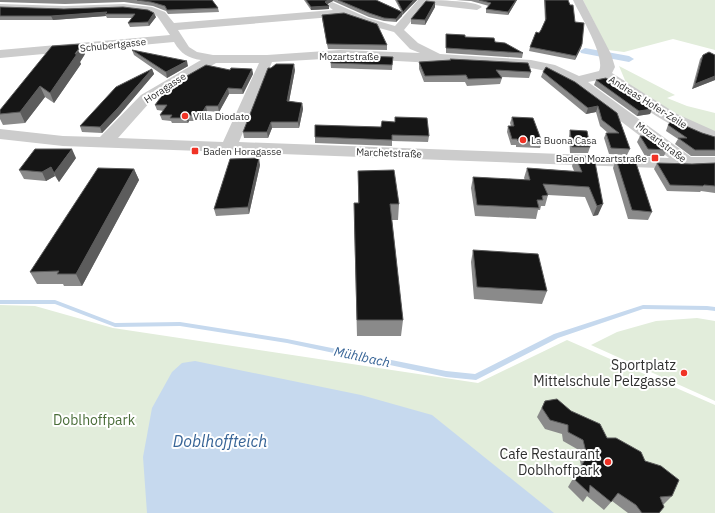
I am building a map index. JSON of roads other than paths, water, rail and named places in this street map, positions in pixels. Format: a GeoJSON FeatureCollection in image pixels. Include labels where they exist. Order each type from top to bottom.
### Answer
{"type":"FeatureCollection","features":[{"type":"Feature","properties":{"kind":"street"},"geometry":{"type":"LineString","coordinates":[[324,0],[344,12],[381,26],[398,30],[414,46],[439,58]]}},
{"type":"Feature","properties":{"kind":"street"},"geometry":{"type":"LineString","coordinates":[[398,30],[423,0],[477,7]]}},
{"type":"Feature","properties":{"kind":"street","name":"Andreas Hofer-Zeile"},"geometry":{"type":"LineString","coordinates":[[578,0],[604,50],[608,67],[605,74]]}},
{"type":"Feature","properties":{"kind":"street","name":"Mozartstraße"},"geometry":{"type":"LineString","coordinates":[[0,7],[69,5],[142,8],[161,14],[171,27],[184,49],[193,55],[213,59],[267,59],[340,54],[531,64],[550,68],[577,81],[689,164]]}},
{"type":"Feature","properties":{"kind":"street"},"geometry":{"type":"LineString","coordinates":[[171,27],[344,12]]}},
{"type":"Feature","properties":{"kind":"street","name":"Schubertgasse"},"geometry":{"type":"LineString","coordinates":[[0,54],[178,38]]}},
{"type":"Feature","properties":{"kind":"street","name":"Horagasse"},"geometry":{"type":"LineString","coordinates":[[105,142],[146,98],[213,59]]}},
{"type":"Feature","properties":{"kind":"street"},"geometry":{"type":"LineString","coordinates":[[229,147],[267,59]]}},
{"type":"Feature","properties":{"kind":"street","name":"Andreas Hofer-Zeile"},"geometry":{"type":"LineString","coordinates":[[577,81],[605,74],[671,119],[693,130],[715,137]]}},
{"type":"Feature","properties":{"kind":"street","name":"Marchetstraße"},"geometry":{"type":"LineString","coordinates":[[8,135],[34,148],[63,141],[689,164],[715,162]]}},
{"type":"Feature","properties":{"kind":"water","name":"Doblhoffteich"},"geometry":{"type":"Polygon","coordinates":[[[195,361],[361,395],[432,415],[554,513],[147,513],[143,457],[152,408],[172,372],[182,363],[195,361]]]}},
{"type":"Feature","properties":{"kind":"waterway"},"geometry":{"type":"LineString","coordinates":[[585,51],[629,59]]}},
{"type":"Feature","properties":{"kind":"waterway","name":"Mühlbach"},"geometry":{"type":"LineString","coordinates":[[0,302],[55,302],[115,325],[180,324],[287,341],[446,374],[476,377],[556,336],[643,307],[715,309]]}},
{"type":"Feature","properties":{"kind":"place","name":"Villa Diodato"},"geometry":{"type":"Point","coordinates":[185,116]}},
{"type":"Feature","properties":{"kind":"place","name":"La Buona Casa"},"geometry":{"type":"Point","coordinates":[523,140]}},
{"type":"Feature","properties":{"kind":"place","name":"Baden Horagasse"},"geometry":{"type":"Point","coordinates":[195,151]}},
{"type":"Feature","properties":{"kind":"place","name":"Baden Mozartstraße"},"geometry":{"type":"Point","coordinates":[655,158]}},
{"type":"Feature","properties":{"kind":"place","name":"Sportplatz Mittelschule Pelzgasse"},"geometry":{"type":"Point","coordinates":[684,373]}},
{"type":"Feature","properties":{"kind":"place","name":"Cafe Restaurant Doblhoffpark"},"geometry":{"type":"Point","coordinates":[608,462]}},
{"type":"Feature","properties":{"kind":"park label","name":"Doblhoffpark"},"geometry":{"type":"Point","coordinates":[94,420]}}]}
